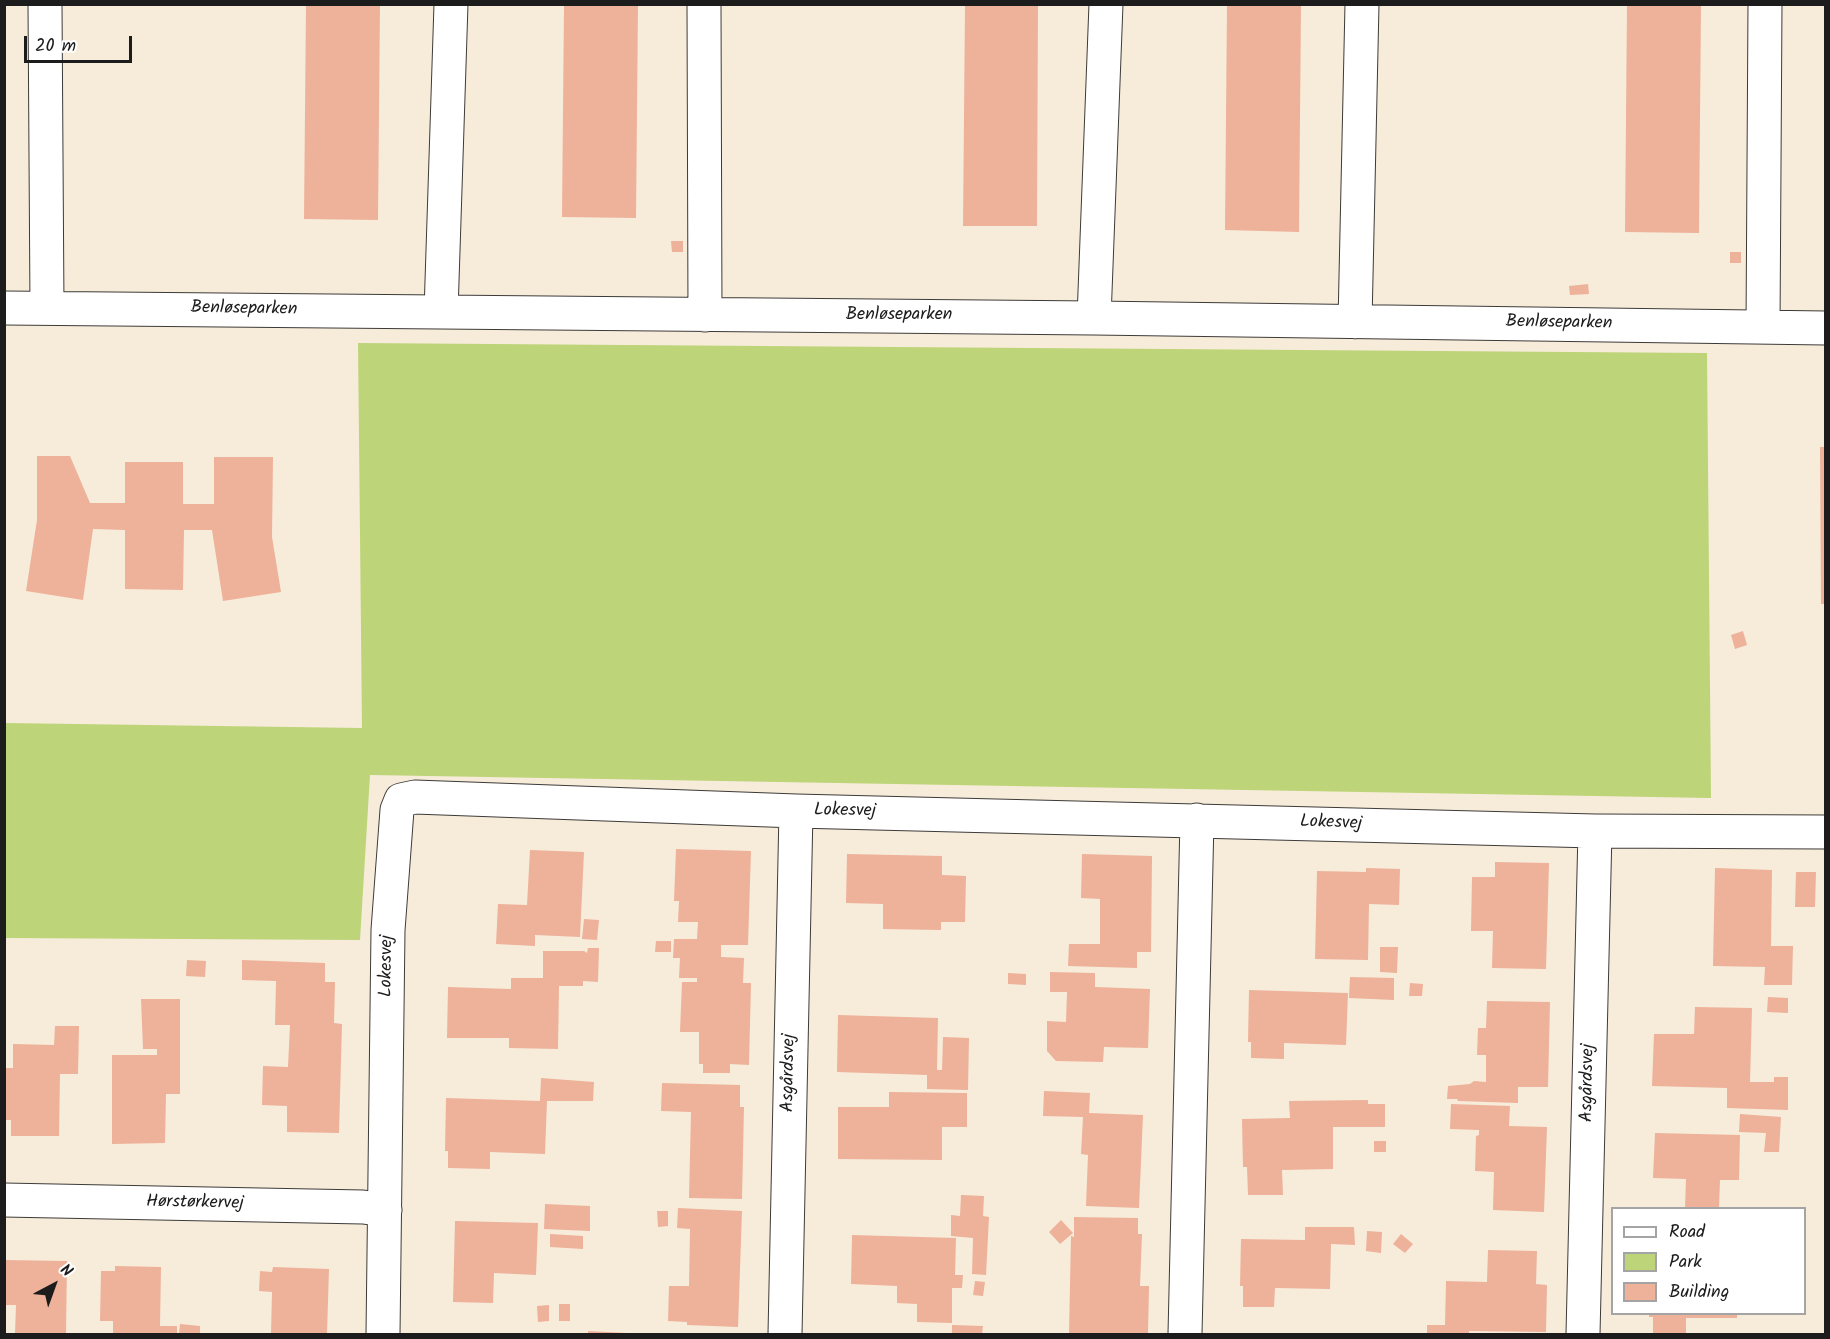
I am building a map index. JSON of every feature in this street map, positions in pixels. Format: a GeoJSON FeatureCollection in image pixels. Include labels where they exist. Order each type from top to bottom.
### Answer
{"type":"FeatureCollection","features":[{"type":"Feature","properties":{"kind":"street"},"geometry":{"type":"LineString","coordinates":[[45,4],[47,308]]}},
{"type":"Feature","properties":{"kind":"street"},"geometry":{"type":"LineString","coordinates":[[441,312],[451,4]]}},
{"type":"Feature","properties":{"kind":"street"},"geometry":{"type":"LineString","coordinates":[[704,4],[705,315]]}},
{"type":"Feature","properties":{"kind":"street"},"geometry":{"type":"LineString","coordinates":[[1094,318],[1106,4]]}},
{"type":"Feature","properties":{"kind":"street"},"geometry":{"type":"LineString","coordinates":[[1355,322],[1362,4]]}},
{"type":"Feature","properties":{"kind":"street"},"geometry":{"type":"LineString","coordinates":[[1762,327],[1765,4]]}},
{"type":"Feature","properties":{"kind":"street","name":"Benløseparken"},"geometry":{"type":"LineString","coordinates":[[4,308],[1094,318],[1826,328]]}},
{"type":"Feature","properties":{"kind":"street","name":"Lokesvej"},"geometry":{"type":"LineString","coordinates":[[383,1335],[388,930],[397,810],[401,800],[415,797],[796,811],[1595,831],[1826,832]]}},
{"type":"Feature","properties":{"kind":"street","name":"Asgårdsvej"},"geometry":{"type":"LineString","coordinates":[[785,1335],[796,811]]}},
{"type":"Feature","properties":{"kind":"street"},"geometry":{"type":"LineString","coordinates":[[1185,1335],[1197,820]]}},
{"type":"Feature","properties":{"kind":"street","name":"Asgårdsvej"},"geometry":{"type":"LineString","coordinates":[[1583,1335],[1595,831]]}},
{"type":"Feature","properties":{"kind":"street","name":"Hørstørkervej"},"geometry":{"type":"LineString","coordinates":[[4,1200],[363,1207],[385,1210]]}},
{"type":"Feature","properties":{"kind":"green space"},"geometry":{"type":"Polygon","coordinates":[[[358,343],[1707,353],[1711,798],[370,775],[360,940],[5,938],[5,723],[362,728],[358,343]]]}},
{"type":"Feature","properties":{"kind":"building"},"geometry":{"type":"Polygon","coordinates":[[[306,4],[380,4],[378,220],[304,219],[306,4]]]}},
{"type":"Feature","properties":{"kind":"building"},"geometry":{"type":"Polygon","coordinates":[[[564,4],[638,4],[636,218],[562,217],[564,4]]]}},
{"type":"Feature","properties":{"kind":"building"},"geometry":{"type":"Polygon","coordinates":[[[965,4],[1038,4],[1037,226],[963,226],[965,4]]]}},
{"type":"Feature","properties":{"kind":"building"},"geometry":{"type":"Polygon","coordinates":[[[1227,4],[1301,4],[1299,232],[1225,230],[1227,4]]]}},
{"type":"Feature","properties":{"kind":"building"},"geometry":{"type":"Polygon","coordinates":[[[1627,4],[1701,4],[1699,233],[1625,232],[1627,4]]]}},
{"type":"Feature","properties":{"kind":"building"},"geometry":{"type":"Polygon","coordinates":[[[671,241],[683,241],[683,252],[672,252],[671,241]]]}},
{"type":"Feature","properties":{"kind":"building"},"geometry":{"type":"Polygon","coordinates":[[[1730,252],[1741,252],[1741,263],[1730,263],[1730,252]]]}},
{"type":"Feature","properties":{"kind":"building"},"geometry":{"type":"Polygon","coordinates":[[[1588,284],[1589,294],[1570,295],[1569,286],[1588,284]]]}},
{"type":"Feature","properties":{"kind":"building"},"geometry":{"type":"Polygon","coordinates":[[[1820,447],[1826,447],[1826,604],[1821,604],[1820,447]]]}},
{"type":"Feature","properties":{"kind":"building"},"geometry":{"type":"Polygon","coordinates":[[[37,456],[70,456],[90,503],[125,503],[125,462],[183,462],[183,504],[214,504],[214,457],[273,457],[272,537],[281,592],[223,601],[212,530],[184,530],[183,590],[125,589],[125,530],[93,529],[83,600],[26,591],[37,520],[37,456]]]}},
{"type":"Feature","properties":{"kind":"building"},"geometry":{"type":"Polygon","coordinates":[[[1743,631],[1747,645],[1735,649],[1731,635],[1743,631]]]}},
{"type":"Feature","properties":{"kind":"building"},"geometry":{"type":"Polygon","coordinates":[[[676,849],[751,851],[748,945],[721,945],[721,957],[744,958],[743,983],[751,983],[749,1065],[730,1064],[730,1073],[703,1073],[703,1064],[699,1064],[699,1032],[680,1032],[682,982],[697,982],[697,978],[679,978],[680,958],[673,958],[674,939],[697,939],[698,922],[678,922],[679,901],[674,901],[676,849]]]}},
{"type":"Feature","properties":{"kind":"building"},"geometry":{"type":"Polygon","coordinates":[[[530,850],[584,852],[580,937],[535,935],[535,946],[496,944],[498,904],[527,905],[530,850]]]}},
{"type":"Feature","properties":{"kind":"building"},"geometry":{"type":"Polygon","coordinates":[[[847,854],[942,856],[942,875],[966,876],[965,922],[941,922],[941,930],[883,929],[883,904],[846,903],[847,854]]]}},
{"type":"Feature","properties":{"kind":"building"},"geometry":{"type":"Polygon","coordinates":[[[1082,854],[1152,856],[1151,952],[1137,952],[1137,968],[1068,966],[1069,944],[1100,944],[1100,899],[1081,898],[1082,854]]]}},
{"type":"Feature","properties":{"kind":"building"},"geometry":{"type":"Polygon","coordinates":[[[1495,862],[1549,863],[1546,969],[1492,968],[1493,931],[1471,931],[1472,877],[1495,877],[1495,862]]]}},
{"type":"Feature","properties":{"kind":"building"},"geometry":{"type":"Polygon","coordinates":[[[1366,868],[1400,869],[1399,905],[1369,904],[1368,960],[1315,959],[1317,871],[1366,872],[1366,868]]]}},
{"type":"Feature","properties":{"kind":"building"},"geometry":{"type":"Polygon","coordinates":[[[1715,868],[1772,870],[1771,946],[1793,946],[1792,985],[1764,985],[1765,967],[1713,966],[1715,868]]]}},
{"type":"Feature","properties":{"kind":"building"},"geometry":{"type":"Polygon","coordinates":[[[1796,872],[1816,872],[1815,907],[1795,907],[1796,872]]]}},
{"type":"Feature","properties":{"kind":"building"},"geometry":{"type":"Polygon","coordinates":[[[584,919],[599,920],[597,940],[582,939],[584,919]]]}},
{"type":"Feature","properties":{"kind":"building"},"geometry":{"type":"Polygon","coordinates":[[[656,941],[671,941],[671,952],[655,952],[656,941]]]}},
{"type":"Feature","properties":{"kind":"building"},"geometry":{"type":"Polygon","coordinates":[[[1380,947],[1398,947],[1397,973],[1380,972],[1380,947]]]}},
{"type":"Feature","properties":{"kind":"building"},"geometry":{"type":"Polygon","coordinates":[[[588,948],[599,948],[598,982],[583,981],[583,986],[559,986],[558,1049],[509,1048],[509,1038],[447,1038],[448,987],[511,989],[511,978],[543,978],[543,951],[584,951],[587,953],[588,948]]]}},
{"type":"Feature","properties":{"kind":"building"},"geometry":{"type":"Polygon","coordinates":[[[187,960],[206,961],[205,977],[186,976],[187,960]]]}},
{"type":"Feature","properties":{"kind":"building"},"geometry":{"type":"Polygon","coordinates":[[[242,960],[325,963],[325,982],[335,982],[334,1023],[342,1024],[339,1133],[287,1132],[287,1106],[262,1105],[263,1066],[288,1067],[290,1025],[275,1025],[276,981],[242,980],[242,960]]]}},
{"type":"Feature","properties":{"kind":"building"},"geometry":{"type":"Polygon","coordinates":[[[1050,972],[1095,973],[1095,987],[1150,989],[1148,1048],[1104,1047],[1103,1062],[1056,1061],[1047,1051],[1047,1021],[1066,1022],[1067,992],[1050,992],[1050,972]]]}},
{"type":"Feature","properties":{"kind":"building"},"geometry":{"type":"Polygon","coordinates":[[[1008,973],[1026,974],[1026,985],[1008,984],[1008,973]]]}},
{"type":"Feature","properties":{"kind":"building"},"geometry":{"type":"Polygon","coordinates":[[[1350,977],[1394,978],[1394,1000],[1349,998],[1350,977]]]}},
{"type":"Feature","properties":{"kind":"building"},"geometry":{"type":"Polygon","coordinates":[[[1410,983],[1423,984],[1422,996],[1409,996],[1410,983]]]}},
{"type":"Feature","properties":{"kind":"building"},"geometry":{"type":"Polygon","coordinates":[[[1249,990],[1348,993],[1346,1045],[1284,1043],[1284,1059],[1251,1058],[1251,1042],[1248,1042],[1249,990]]]}},
{"type":"Feature","properties":{"kind":"building"},"geometry":{"type":"Polygon","coordinates":[[[1768,997],[1788,998],[1788,1013],[1767,1012],[1768,997]]]}},
{"type":"Feature","properties":{"kind":"building"},"geometry":{"type":"Polygon","coordinates":[[[141,999],[180,999],[180,1094],[166,1094],[165,1143],[112,1144],[112,1055],[157,1055],[157,1049],[143,1049],[141,999]]]}},
{"type":"Feature","properties":{"kind":"building"},"geometry":{"type":"Polygon","coordinates":[[[1487,1001],[1550,1002],[1548,1087],[1518,1087],[1518,1103],[1447,1099],[1448,1086],[1470,1084],[1474,1081],[1486,1082],[1486,1055],[1477,1055],[1478,1028],[1486,1028],[1487,1001]]]}},
{"type":"Feature","properties":{"kind":"building"},"geometry":{"type":"Polygon","coordinates":[[[1695,1007],[1752,1008],[1750,1082],[1774,1082],[1774,1077],[1788,1077],[1788,1110],[1727,1108],[1727,1088],[1652,1086],[1654,1034],[1694,1034],[1695,1007]]]}},
{"type":"Feature","properties":{"kind":"building"},"geometry":{"type":"Polygon","coordinates":[[[838,1015],[938,1018],[937,1070],[942,1070],[943,1037],[969,1038],[968,1090],[927,1089],[927,1075],[837,1072],[838,1015]]]}},
{"type":"Feature","properties":{"kind":"building"},"geometry":{"type":"Polygon","coordinates":[[[55,1026],[79,1026],[78,1074],[60,1074],[59,1136],[11,1136],[11,1120],[4,1120],[4,1068],[13,1068],[13,1044],[54,1045],[55,1026]]]}},
{"type":"Feature","properties":{"kind":"building"},"geometry":{"type":"Polygon","coordinates":[[[541,1078],[594,1082],[593,1101],[547,1101],[545,1154],[490,1152],[490,1169],[448,1168],[448,1151],[445,1151],[446,1098],[540,1101],[541,1078]]]}},
{"type":"Feature","properties":{"kind":"building"},"geometry":{"type":"Polygon","coordinates":[[[662,1083],[740,1085],[740,1107],[744,1107],[742,1199],[689,1198],[691,1112],[661,1111],[662,1083]]]}},
{"type":"Feature","properties":{"kind":"building"},"geometry":{"type":"Polygon","coordinates":[[[1044,1091],[1090,1093],[1089,1113],[1143,1115],[1139,1208],[1086,1206],[1088,1155],[1081,1154],[1083,1117],[1043,1116],[1044,1091]]]}},
{"type":"Feature","properties":{"kind":"building"},"geometry":{"type":"Polygon","coordinates":[[[889,1092],[967,1093],[967,1127],[942,1127],[942,1160],[838,1159],[838,1107],[889,1107],[889,1092]]]}},
{"type":"Feature","properties":{"kind":"building"},"geometry":{"type":"Polygon","coordinates":[[[1368,1100],[1368,1104],[1385,1104],[1385,1127],[1333,1127],[1333,1169],[1282,1170],[1283,1195],[1248,1195],[1247,1167],[1243,1167],[1242,1119],[1290,1118],[1289,1101],[1368,1100]]]}},
{"type":"Feature","properties":{"kind":"building"},"geometry":{"type":"Polygon","coordinates":[[[1451,1104],[1510,1106],[1509,1126],[1547,1127],[1544,1212],[1493,1210],[1494,1172],[1475,1171],[1476,1136],[1479,1135],[1479,1130],[1450,1129],[1451,1104]]]}},
{"type":"Feature","properties":{"kind":"building"},"geometry":{"type":"Polygon","coordinates":[[[1740,1114],[1781,1117],[1779,1152],[1764,1152],[1766,1133],[1739,1132],[1740,1114]]]}},
{"type":"Feature","properties":{"kind":"building"},"geometry":{"type":"Polygon","coordinates":[[[1655,1133],[1740,1135],[1739,1180],[1720,1180],[1719,1207],[1685,1207],[1686,1179],[1653,1178],[1655,1133]]]}},
{"type":"Feature","properties":{"kind":"building"},"geometry":{"type":"Polygon","coordinates":[[[1374,1141],[1386,1141],[1386,1152],[1374,1152],[1374,1141]]]}},
{"type":"Feature","properties":{"kind":"building"},"geometry":{"type":"Polygon","coordinates":[[[961,1195],[984,1196],[983,1216],[989,1217],[986,1275],[972,1274],[973,1238],[951,1236],[951,1215],[960,1216],[961,1195]]]}},
{"type":"Feature","properties":{"kind":"building"},"geometry":{"type":"Polygon","coordinates":[[[545,1204],[590,1206],[590,1231],[544,1229],[545,1204]]]}},
{"type":"Feature","properties":{"kind":"building"},"geometry":{"type":"Polygon","coordinates":[[[678,1208],[742,1211],[738,1327],[687,1325],[687,1322],[668,1321],[669,1286],[689,1286],[690,1229],[677,1228],[678,1208]]]}},
{"type":"Feature","properties":{"kind":"building"},"geometry":{"type":"Polygon","coordinates":[[[657,1211],[668,1211],[668,1226],[658,1227],[657,1211]]]}},
{"type":"Feature","properties":{"kind":"building"},"geometry":{"type":"Polygon","coordinates":[[[1074,1217],[1138,1218],[1138,1234],[1142,1234],[1140,1286],[1149,1286],[1148,1334],[1069,1334],[1071,1236],[1074,1237],[1074,1217]]]}},
{"type":"Feature","properties":{"kind":"building"},"geometry":{"type":"Polygon","coordinates":[[[1061,1220],[1073,1233],[1060,1244],[1049,1232],[1061,1220]]]}},
{"type":"Feature","properties":{"kind":"building"},"geometry":{"type":"Polygon","coordinates":[[[455,1221],[538,1223],[536,1275],[494,1273],[493,1303],[453,1302],[455,1221]]]}},
{"type":"Feature","properties":{"kind":"building"},"geometry":{"type":"Polygon","coordinates":[[[1305,1227],[1354,1227],[1355,1245],[1331,1244],[1330,1289],[1275,1288],[1274,1307],[1243,1307],[1243,1286],[1240,1286],[1241,1239],[1305,1240],[1305,1227]]]}},
{"type":"Feature","properties":{"kind":"building"},"geometry":{"type":"Polygon","coordinates":[[[1367,1231],[1382,1232],[1381,1253],[1366,1251],[1367,1231]]]}},
{"type":"Feature","properties":{"kind":"building"},"geometry":{"type":"Polygon","coordinates":[[[550,1234],[583,1236],[583,1249],[550,1247],[550,1234]]]}},
{"type":"Feature","properties":{"kind":"building"},"geometry":{"type":"Polygon","coordinates":[[[1401,1234],[1413,1244],[1405,1253],[1393,1244],[1401,1234]]]}},
{"type":"Feature","properties":{"kind":"building"},"geometry":{"type":"Polygon","coordinates":[[[852,1235],[956,1238],[955,1275],[963,1275],[962,1288],[952,1288],[952,1323],[917,1322],[917,1304],[897,1303],[897,1286],[851,1284],[852,1235]]]}},
{"type":"Feature","properties":{"kind":"building"},"geometry":{"type":"Polygon","coordinates":[[[1488,1250],[1537,1251],[1536,1284],[1547,1285],[1546,1332],[1469,1331],[1469,1334],[1427,1334],[1427,1325],[1445,1325],[1446,1281],[1487,1282],[1488,1250]]]}},
{"type":"Feature","properties":{"kind":"building"},"geometry":{"type":"Polygon","coordinates":[[[4,1260],[67,1261],[66,1334],[15,1334],[16,1305],[4,1305],[4,1260]]]}},
{"type":"Feature","properties":{"kind":"building"},"geometry":{"type":"Polygon","coordinates":[[[115,1266],[161,1267],[160,1326],[177,1326],[177,1334],[113,1334],[113,1321],[100,1321],[101,1271],[115,1271],[115,1266]]]}},
{"type":"Feature","properties":{"kind":"building"},"geometry":{"type":"Polygon","coordinates":[[[273,1267],[329,1269],[327,1334],[271,1334],[272,1292],[259,1291],[260,1271],[272,1272],[273,1267]]]}},
{"type":"Feature","properties":{"kind":"building"},"geometry":{"type":"Polygon","coordinates":[[[975,1281],[985,1282],[983,1296],[973,1295],[975,1281]]]}},
{"type":"Feature","properties":{"kind":"building"},"geometry":{"type":"Polygon","coordinates":[[[559,1304],[570,1304],[570,1321],[559,1321],[559,1304]]]}},
{"type":"Feature","properties":{"kind":"building"},"geometry":{"type":"Polygon","coordinates":[[[549,1305],[549,1321],[538,1322],[537,1306],[549,1305]]]}},
{"type":"Feature","properties":{"kind":"building"},"geometry":{"type":"Polygon","coordinates":[[[1649,1315],[1737,1315],[1737,1318],[1686,1318],[1686,1334],[1653,1333],[1653,1317],[1649,1315]]]}},
{"type":"Feature","properties":{"kind":"building"},"geometry":{"type":"Polygon","coordinates":[[[180,1324],[200,1326],[200,1334],[179,1334],[180,1324]]]}},
{"type":"Feature","properties":{"kind":"building"},"geometry":{"type":"Polygon","coordinates":[[[952,1325],[983,1326],[982,1334],[952,1334],[952,1325]]]}},
{"type":"Feature","properties":{"kind":"building"},"geometry":{"type":"Polygon","coordinates":[[[588,1331],[627,1333],[588,1334],[588,1331]]]}}]}
